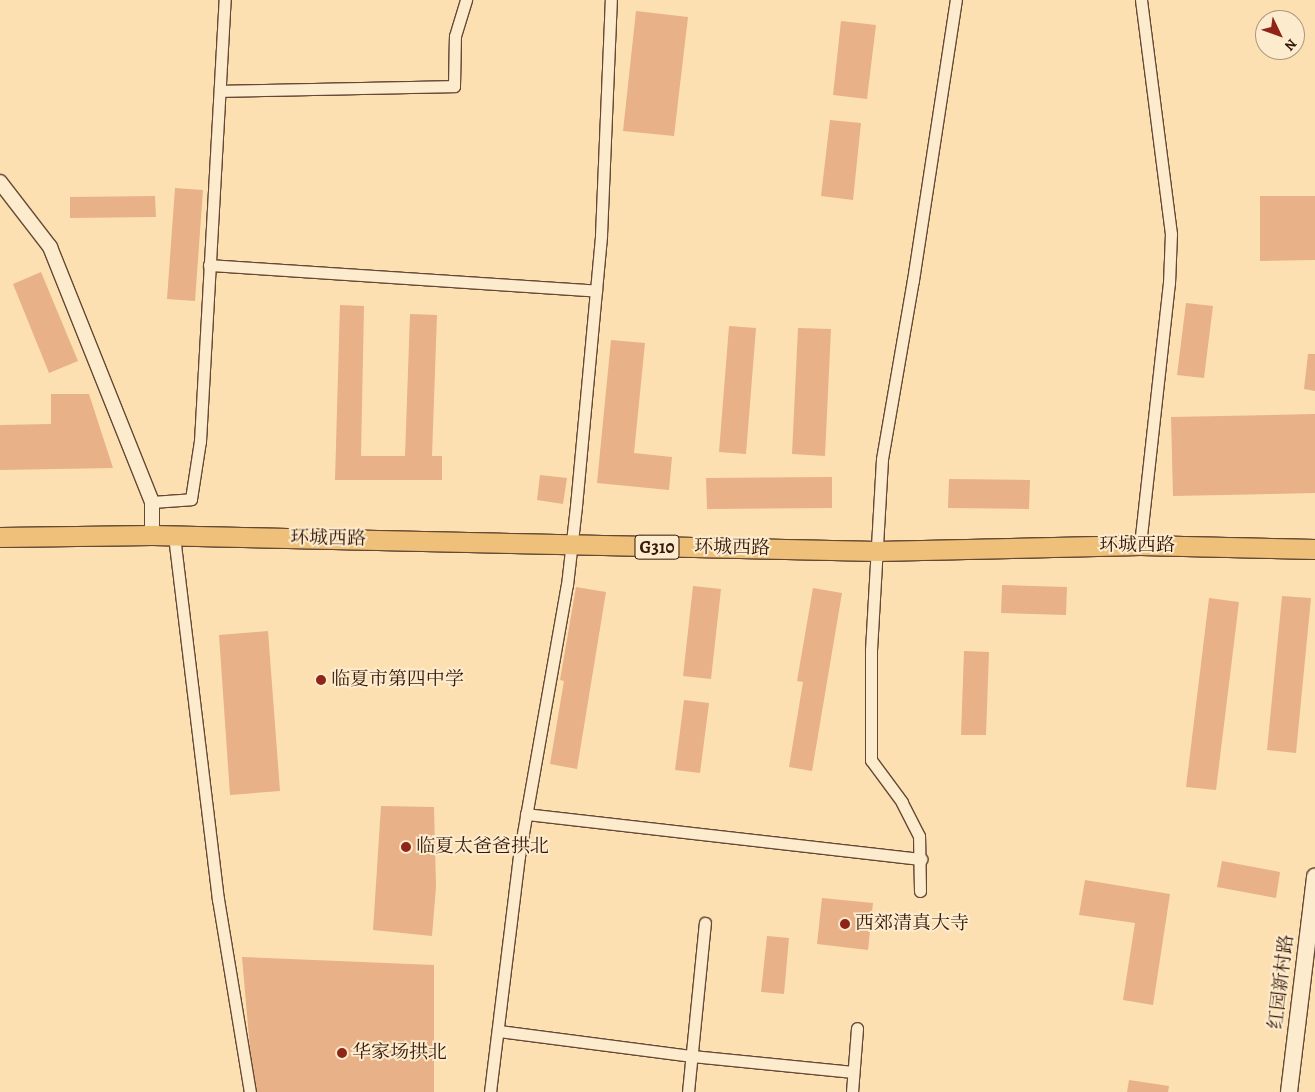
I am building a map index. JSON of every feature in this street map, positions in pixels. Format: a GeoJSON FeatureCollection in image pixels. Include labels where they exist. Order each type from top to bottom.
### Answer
{"type":"FeatureCollection","features":[{"type":"Feature","properties":{"kind":"highway","name":"环城西路"},"geometry":{"type":"LineString","coordinates":[[0,537],[152,535],[877,551],[1140,545],[1315,549]]}},
{"type":"Feature","properties":{"kind":"main road","name":"红园新村路"},"geometry":{"type":"LineString","coordinates":[[1289,1092],[1315,877]]}},
{"type":"Feature","properties":{"kind":"street"},"geometry":{"type":"LineString","coordinates":[[152,502],[191,499],[200,441],[225,0]]}},
{"type":"Feature","properties":{"kind":"street"},"geometry":{"type":"LineString","coordinates":[[220,91],[454,86],[455,36],[466,0]]}},
{"type":"Feature","properties":{"kind":"street"},"geometry":{"type":"LineString","coordinates":[[490,1092],[519,856],[567,585],[570,545],[576,506],[601,236],[611,0]]}},
{"type":"Feature","properties":{"kind":"street"},"geometry":{"type":"LineString","coordinates":[[920,891],[921,859],[919,836],[902,802],[871,760],[871,650],[882,459],[914,280],[956,0]]}},
{"type":"Feature","properties":{"kind":"street"},"geometry":{"type":"LineString","coordinates":[[1140,545],[1169,283],[1171,234],[1141,0]]}},
{"type":"Feature","properties":{"kind":"street"},"geometry":{"type":"LineString","coordinates":[[0,182],[50,247],[152,502],[152,535]]}},
{"type":"Feature","properties":{"kind":"street"},"geometry":{"type":"LineString","coordinates":[[209,265],[596,291]]}},
{"type":"Feature","properties":{"kind":"street"},"geometry":{"type":"LineString","coordinates":[[174,536],[218,899],[250,1092]]}},
{"type":"Feature","properties":{"kind":"street"},"geometry":{"type":"LineString","coordinates":[[526,814],[921,859]]}},
{"type":"Feature","properties":{"kind":"street"},"geometry":{"type":"LineString","coordinates":[[688,1092],[705,923]]}},
{"type":"Feature","properties":{"kind":"street"},"geometry":{"type":"LineString","coordinates":[[852,1092],[857,1028]]}},
{"type":"Feature","properties":{"kind":"street"},"geometry":{"type":"LineString","coordinates":[[499,1031],[692,1056],[853,1072]]}},
{"type":"Feature","properties":{"kind":"building"},"geometry":{"type":"Polygon","coordinates":[[[636,11],[688,17],[674,136],[623,131],[636,11]]]}},
{"type":"Feature","properties":{"kind":"building"},"geometry":{"type":"Polygon","coordinates":[[[841,21],[876,25],[867,99],[833,95],[841,21]]]}},
{"type":"Feature","properties":{"kind":"building"},"geometry":{"type":"Polygon","coordinates":[[[830,120],[861,123],[853,200],[821,196],[830,120]]]}},
{"type":"Feature","properties":{"kind":"building"},"geometry":{"type":"Polygon","coordinates":[[[175,188],[203,190],[195,301],[167,299],[175,188]]]}},
{"type":"Feature","properties":{"kind":"building"},"geometry":{"type":"Polygon","coordinates":[[[155,196],[156,217],[70,218],[70,197],[155,196]]]}},
{"type":"Feature","properties":{"kind":"building"},"geometry":{"type":"Polygon","coordinates":[[[1260,196],[1315,196],[1315,260],[1260,261],[1260,196]]]}},
{"type":"Feature","properties":{"kind":"building"},"geometry":{"type":"Polygon","coordinates":[[[41,272],[78,361],[49,373],[13,284],[41,272]]]}},
{"type":"Feature","properties":{"kind":"building"},"geometry":{"type":"Polygon","coordinates":[[[1186,303],[1213,306],[1204,378],[1177,375],[1186,303]]]}},
{"type":"Feature","properties":{"kind":"building"},"geometry":{"type":"Polygon","coordinates":[[[340,305],[364,306],[361,456],[405,456],[410,314],[437,315],[432,456],[442,456],[442,480],[335,480],[340,305]]]}},
{"type":"Feature","properties":{"kind":"building"},"geometry":{"type":"Polygon","coordinates":[[[729,326],[756,328],[746,454],[719,452],[729,326]]]}},
{"type":"Feature","properties":{"kind":"building"},"geometry":{"type":"Polygon","coordinates":[[[798,328],[831,329],[825,456],[792,454],[798,328]]]}},
{"type":"Feature","properties":{"kind":"building"},"geometry":{"type":"Polygon","coordinates":[[[611,340],[645,343],[634,453],[672,457],[669,490],[597,483],[611,340]]]}},
{"type":"Feature","properties":{"kind":"building"},"geometry":{"type":"Polygon","coordinates":[[[1308,354],[1315,354],[1315,391],[1304,389],[1308,354]]]}},
{"type":"Feature","properties":{"kind":"building"},"geometry":{"type":"Polygon","coordinates":[[[51,394],[89,394],[113,468],[0,470],[0,425],[51,424],[51,394]]]}},
{"type":"Feature","properties":{"kind":"building"},"geometry":{"type":"Polygon","coordinates":[[[1315,414],[1315,493],[1173,496],[1171,417],[1315,414]]]}},
{"type":"Feature","properties":{"kind":"building"},"geometry":{"type":"Polygon","coordinates":[[[540,475],[567,478],[563,504],[537,500],[540,475]]]}},
{"type":"Feature","properties":{"kind":"building"},"geometry":{"type":"Polygon","coordinates":[[[832,477],[832,508],[707,509],[706,478],[832,477]]]}},
{"type":"Feature","properties":{"kind":"building"},"geometry":{"type":"Polygon","coordinates":[[[949,479],[1030,480],[1029,509],[948,508],[949,479]]]}},
{"type":"Feature","properties":{"kind":"building"},"geometry":{"type":"Polygon","coordinates":[[[1002,585],[1067,587],[1066,615],[1001,613],[1002,585]]]}},
{"type":"Feature","properties":{"kind":"building"},"geometry":{"type":"Polygon","coordinates":[[[693,586],[721,589],[711,679],[683,676],[693,586]]]}},
{"type":"Feature","properties":{"kind":"building"},"geometry":{"type":"Polygon","coordinates":[[[576,587],[606,592],[577,769],[550,764],[564,681],[560,680],[576,587]]]}},
{"type":"Feature","properties":{"kind":"building"},"geometry":{"type":"Polygon","coordinates":[[[813,588],[842,593],[812,771],[789,767],[803,682],[797,681],[813,588]]]}},
{"type":"Feature","properties":{"kind":"building"},"geometry":{"type":"Polygon","coordinates":[[[1282,596],[1311,598],[1296,753],[1267,750],[1282,596]]]}},
{"type":"Feature","properties":{"kind":"building"},"geometry":{"type":"Polygon","coordinates":[[[1209,598],[1239,602],[1216,790],[1186,787],[1209,598]]]}},
{"type":"Feature","properties":{"kind":"building"},"geometry":{"type":"Polygon","coordinates":[[[268,631],[280,791],[230,795],[219,635],[268,631]]]}},
{"type":"Feature","properties":{"kind":"building"},"geometry":{"type":"Polygon","coordinates":[[[964,651],[989,652],[986,735],[961,735],[964,651]]]}},
{"type":"Feature","properties":{"kind":"building"},"geometry":{"type":"Polygon","coordinates":[[[684,700],[709,703],[700,773],[675,770],[684,700]]]}},
{"type":"Feature","properties":{"kind":"building","name":"临夏太爸爸拱北"},"geometry":{"type":"Polygon","coordinates":[[[381,806],[434,807],[436,887],[432,936],[373,930],[381,806]]]}},
{"type":"Feature","properties":{"kind":"building"},"geometry":{"type":"Polygon","coordinates":[[[1222,861],[1280,872],[1276,898],[1217,887],[1222,861]]]}},
{"type":"Feature","properties":{"kind":"building"},"geometry":{"type":"Polygon","coordinates":[[[1085,880],[1170,894],[1153,1005],[1123,1000],[1135,923],[1079,915],[1085,880]]]}},
{"type":"Feature","properties":{"kind":"building","name":"西郊清真大寺"},"geometry":{"type":"Polygon","coordinates":[[[822,898],[873,903],[868,950],[817,944],[822,898]]]}},
{"type":"Feature","properties":{"kind":"building"},"geometry":{"type":"Polygon","coordinates":[[[767,936],[789,938],[784,994],[761,992],[767,936]]]}},
{"type":"Feature","properties":{"kind":"building","name":"华家场拱北"},"geometry":{"type":"Polygon","coordinates":[[[242,957],[434,965],[434,1092],[257,1092],[250,1049],[242,957]]]}},
{"type":"Feature","properties":{"kind":"building"},"geometry":{"type":"Polygon","coordinates":[[[1129,1080],[1169,1086],[1168,1092],[1127,1092],[1129,1080]]]}},
{"type":"Feature","properties":{"kind":"place","name":"临夏市第四中学"},"geometry":{"type":"Point","coordinates":[321,680]}},
{"type":"Feature","properties":{"kind":"place","name":"临夏太爸爸拱北"},"geometry":{"type":"Point","coordinates":[406,847]}},
{"type":"Feature","properties":{"kind":"place","name":"西郊清真大寺"},"geometry":{"type":"Point","coordinates":[845,924]}},
{"type":"Feature","properties":{"kind":"place","name":"华家场拱北"},"geometry":{"type":"Point","coordinates":[342,1053]}}]}
